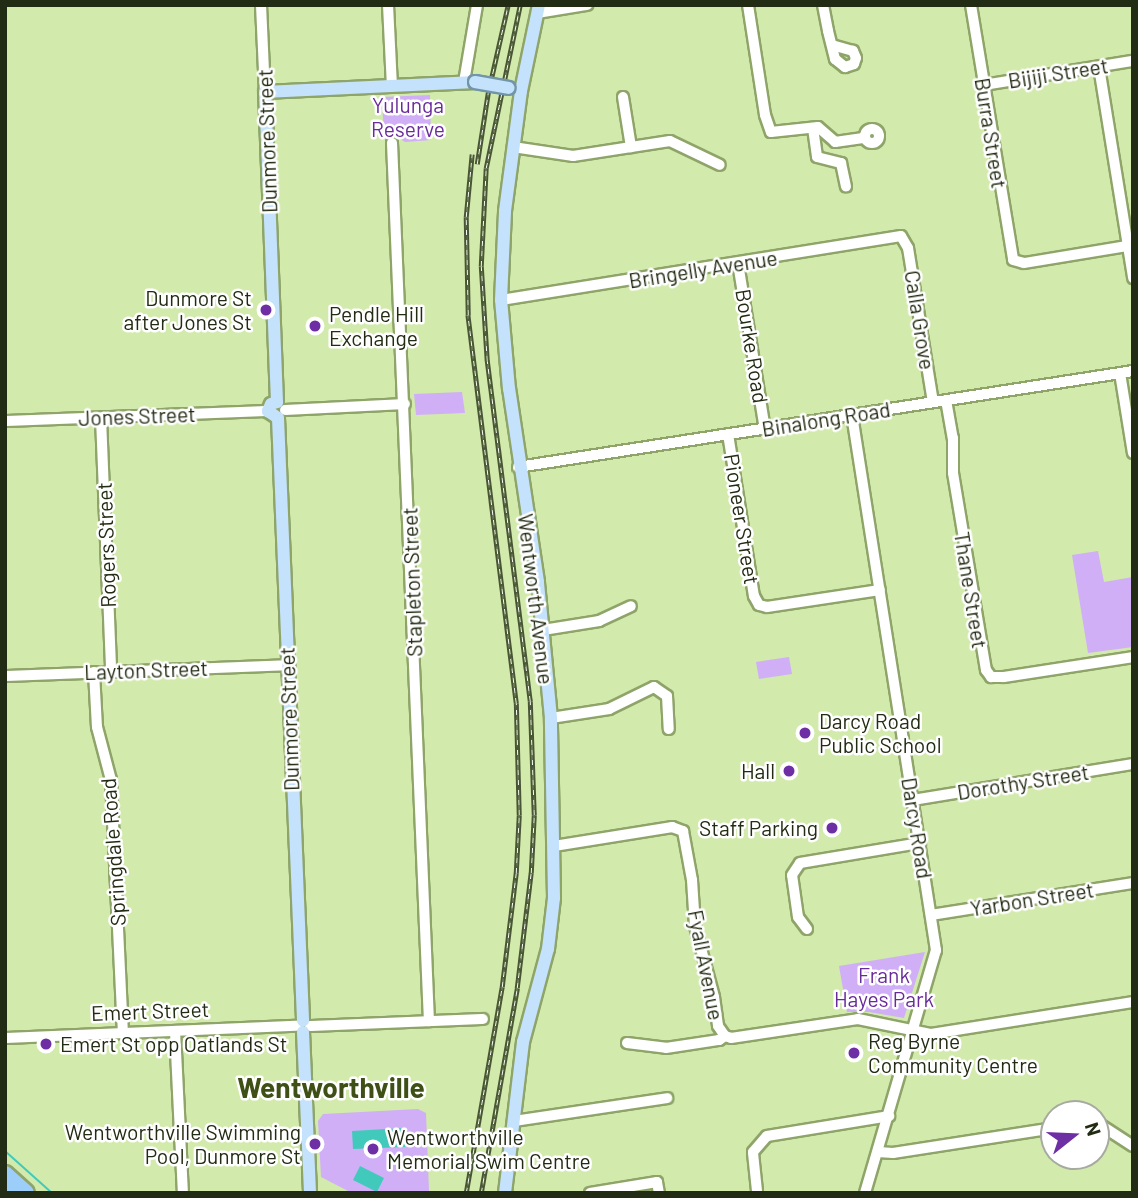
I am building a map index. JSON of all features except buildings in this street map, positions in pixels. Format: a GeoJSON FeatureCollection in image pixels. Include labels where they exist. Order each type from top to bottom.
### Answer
{"type":"FeatureCollection","features":[{"type":"Feature","properties":{"kind":"highway"},"geometry":{"type":"LineString","coordinates":[[5,1174],[26,1193]]}},
{"type":"Feature","properties":{"kind":"main road","name":"Wentworth Avenue"},"geometry":{"type":"LineString","coordinates":[[505,1193],[523,1042],[552,929],[554,846],[551,718],[543,629],[519,467],[501,300],[505,211],[513,147],[514,89],[538,9]]}},
{"type":"Feature","properties":{"kind":"main road"},"geometry":{"type":"LineString","coordinates":[[265,92],[470,82],[514,89]]}},
{"type":"Feature","properties":{"kind":"main road","name":"Dunmore Street"},"geometry":{"type":"LineString","coordinates":[[265,92],[310,1193]]}},
{"type":"Feature","properties":{"kind":"street","name":"Dunmore Street"},"geometry":{"type":"LineString","coordinates":[[261,5],[265,92]]}},
{"type":"Feature","properties":{"kind":"street"},"geometry":{"type":"LineString","coordinates":[[388,5],[392,86]]}},
{"type":"Feature","properties":{"kind":"street"},"geometry":{"type":"LineString","coordinates":[[470,82],[477,5]]}},
{"type":"Feature","properties":{"kind":"street"},"geometry":{"type":"LineString","coordinates":[[538,9],[587,5]]}},
{"type":"Feature","properties":{"kind":"street"},"geometry":{"type":"LineString","coordinates":[[748,5],[770,130],[776,134],[821,128],[835,142],[865,138]]}},
{"type":"Feature","properties":{"kind":"street"},"geometry":{"type":"LineString","coordinates":[[823,5],[832,45]]}},
{"type":"Feature","properties":{"kind":"street","name":"Burra Street"},"geometry":{"type":"LineString","coordinates":[[971,5],[1013,260],[1024,263],[1127,246]]}},
{"type":"Feature","properties":{"kind":"street","name":"Bijiji Street"},"geometry":{"type":"LineString","coordinates":[[984,85],[1133,61]]}},
{"type":"Feature","properties":{"kind":"street"},"geometry":{"type":"LineString","coordinates":[[1099,66],[1133,278]]}},
{"type":"Feature","properties":{"kind":"street"},"geometry":{"type":"LineString","coordinates":[[623,96],[631,147]]}},
{"type":"Feature","properties":{"kind":"street"},"geometry":{"type":"LineString","coordinates":[[813,128],[817,157],[841,163],[846,186]]}},
{"type":"Feature","properties":{"kind":"street"},"geometry":{"type":"LineString","coordinates":[[513,147],[573,156],[674,141],[720,165]]}},
{"type":"Feature","properties":{"kind":"street","name":"Stapleton Street"},"geometry":{"type":"LineString","coordinates":[[392,143],[429,1021]]}},
{"type":"Feature","properties":{"kind":"street","name":"Bringelly Avenue"},"geometry":{"type":"LineString","coordinates":[[501,300],[893,236],[904,238]]}},
{"type":"Feature","properties":{"kind":"street","name":"Calla Grove"},"geometry":{"type":"LineString","coordinates":[[904,238],[908,248],[933,402]]}},
{"type":"Feature","properties":{"kind":"street","name":"Bourke Road"},"geometry":{"type":"LineString","coordinates":[[738,263],[765,429]]}},
{"type":"Feature","properties":{"kind":"street","name":"Binalong Road"},"geometry":{"type":"LineString","coordinates":[[519,467],[1133,371]]}},
{"type":"Feature","properties":{"kind":"street"},"geometry":{"type":"LineString","coordinates":[[1121,373],[1133,453]]}},
{"type":"Feature","properties":{"kind":"street","name":"Thane Street"},"geometry":{"type":"LineString","coordinates":[[946,400],[953,438],[953,473],[986,670],[991,677],[1133,657]]}},
{"type":"Feature","properties":{"kind":"street","name":"Jones Street"},"geometry":{"type":"LineString","coordinates":[[5,421],[405,404]]}},
{"type":"Feature","properties":{"kind":"street","name":"Darcy Road"},"geometry":{"type":"LineString","coordinates":[[852,415],[936,955],[865,1193]]}},
{"type":"Feature","properties":{"kind":"street","name":"Rogers Street"},"geometry":{"type":"LineString","coordinates":[[101,418],[111,671]]}},
{"type":"Feature","properties":{"kind":"street","name":"Pioneer Street"},"geometry":{"type":"LineString","coordinates":[[728,434],[754,596],[759,606],[768,607],[880,590]]}},
{"type":"Feature","properties":{"kind":"street"},"geometry":{"type":"LineString","coordinates":[[543,629],[599,621],[631,606]]}},
{"type":"Feature","properties":{"kind":"street","name":"Layton Street"},"geometry":{"type":"LineString","coordinates":[[5,676],[288,665]]}},
{"type":"Feature","properties":{"kind":"street","name":"Springdale Road"},"geometry":{"type":"LineString","coordinates":[[94,672],[97,727],[111,780],[123,1033]]}},
{"type":"Feature","properties":{"kind":"street"},"geometry":{"type":"LineString","coordinates":[[551,718],[608,709],[654,687],[667,696],[669,729]]}},
{"type":"Feature","properties":{"kind":"street","name":"Dorothy Street"},"geometry":{"type":"LineString","coordinates":[[913,800],[1133,764]]}},
{"type":"Feature","properties":{"kind":"street","name":"Fyall Avenue"},"geometry":{"type":"LineString","coordinates":[[554,846],[672,827],[682,831],[692,880],[699,946],[714,997],[718,1027],[725,1036],[737,1037],[858,1019],[914,1033],[930,1034],[1133,1002]]}},
{"type":"Feature","properties":{"kind":"street"},"geometry":{"type":"LineString","coordinates":[[807,929],[798,917],[792,875],[800,863],[920,843]]}},
{"type":"Feature","properties":{"kind":"street","name":"Yarbon Street"},"geometry":{"type":"LineString","coordinates":[[931,915],[1133,883]]}},
{"type":"Feature","properties":{"kind":"street","name":"Emert Street"},"geometry":{"type":"LineString","coordinates":[[6,1038],[482,1019]]}},
{"type":"Feature","properties":{"kind":"street"},"geometry":{"type":"LineString","coordinates":[[5,1027],[6,1038]]}},
{"type":"Feature","properties":{"kind":"street"},"geometry":{"type":"LineString","coordinates":[[175,1031],[183,1193]]}},
{"type":"Feature","properties":{"kind":"street"},"geometry":{"type":"LineString","coordinates":[[627,1044],[666,1048],[714,1041],[725,1036]]}},
{"type":"Feature","properties":{"kind":"street"},"geometry":{"type":"LineString","coordinates":[[514,1121],[667,1098]]}},
{"type":"Feature","properties":{"kind":"street"},"geometry":{"type":"LineString","coordinates":[[757,1191],[753,1152],[767,1136],[890,1116]]}},
{"type":"Feature","properties":{"kind":"street"},"geometry":{"type":"LineString","coordinates":[[878,1152],[893,1153],[1040,1130]]}},
{"type":"Feature","properties":{"kind":"street"},"geometry":{"type":"LineString","coordinates":[[1110,1131],[1133,1146]]}},
{"type":"Feature","properties":{"kind":"street"},"geometry":{"type":"LineString","coordinates":[[590,1193],[657,1182],[659,1193]]}},
{"type":"Feature","properties":{"kind":"green space","name":"Yulunga Reserve"},"geometry":{"type":"Polygon","coordinates":[[[430,95],[431,140],[405,142],[393,134],[384,139],[382,97],[430,95]]]}},
{"type":"Feature","properties":{"kind":"green space"},"geometry":{"type":"Polygon","coordinates":[[[462,392],[465,413],[416,415],[414,394],[462,392]]]}},
{"type":"Feature","properties":{"kind":"green space"},"geometry":{"type":"Polygon","coordinates":[[[1098,551],[1104,582],[1133,577],[1133,647],[1088,653],[1072,555],[1098,551]]]}},
{"type":"Feature","properties":{"kind":"green space"},"geometry":{"type":"Polygon","coordinates":[[[789,657],[792,674],[759,679],[756,662],[789,657]]]}},
{"type":"Feature","properties":{"kind":"green space","name":"Frank Hayes Park"},"geometry":{"type":"Polygon","coordinates":[[[925,952],[904,1018],[869,1012],[847,1012],[839,966],[925,952]]]}},
{"type":"Feature","properties":{"kind":"green space","name":"Wentworthville Memorial Swim Centre"},"geometry":{"type":"Polygon","coordinates":[[[418,1109],[426,1113],[429,1191],[352,1193],[321,1177],[318,1121],[323,1114],[418,1109]]]}},
{"type":"Feature","properties":{"kind":"water"},"geometry":{"type":"Polygon","coordinates":[[[404,1128],[405,1147],[353,1149],[352,1131],[404,1128]]]}},
{"type":"Feature","properties":{"kind":"water"},"geometry":{"type":"Polygon","coordinates":[[[360,1166],[384,1178],[377,1192],[353,1180],[360,1166]]]}},
{"type":"Feature","properties":{"kind":"waterway"},"geometry":{"type":"LineString","coordinates":[[5,1151],[52,1193]]}},
{"type":"Feature","properties":{"kind":"railway"},"geometry":{"type":"LineString","coordinates":[[477,164],[488,93],[508,5]]}},
{"type":"Feature","properties":{"kind":"railway"},"geometry":{"type":"LineString","coordinates":[[481,1193],[517,988],[531,873],[534,815],[530,701],[487,361],[481,266],[486,168],[520,5]]}},
{"type":"Feature","properties":{"kind":"railway"},"geometry":{"type":"LineString","coordinates":[[466,1193],[502,987],[516,873],[519,815],[516,703],[468,315],[466,217],[472,154]]}},
{"type":"Feature","properties":{"kind":"place","name":"Dunmore St after Jones St"},"geometry":{"type":"Point","coordinates":[266,310]}},
{"type":"Feature","properties":{"kind":"place","name":"Pendle Hill Exchange"},"geometry":{"type":"Point","coordinates":[315,326]}},
{"type":"Feature","properties":{"kind":"place","name":"Darcy Road Public School"},"geometry":{"type":"Point","coordinates":[805,733]}},
{"type":"Feature","properties":{"kind":"place","name":"Hall"},"geometry":{"type":"Point","coordinates":[789,771]}},
{"type":"Feature","properties":{"kind":"place","name":"Staff Parking"},"geometry":{"type":"Point","coordinates":[832,828]}},
{"type":"Feature","properties":{"kind":"place","name":"Emert St opp Oatlands St"},"geometry":{"type":"Point","coordinates":[46,1044]}},
{"type":"Feature","properties":{"kind":"place","name":"Reg Byrne Community Centre"},"geometry":{"type":"Point","coordinates":[854,1053]}},
{"type":"Feature","properties":{"kind":"place","name":"Wentworthville Swimming Pool, Dunmore St"},"geometry":{"type":"Point","coordinates":[315,1144]}},
{"type":"Feature","properties":{"kind":"place","name":"Wentworthville Memorial Swim Centre"},"geometry":{"type":"Point","coordinates":[373,1149]}},
{"type":"Feature","properties":{"kind":"district","name":"Wentworthville"},"geometry":{"type":"Point","coordinates":[331,1087]}}]}
